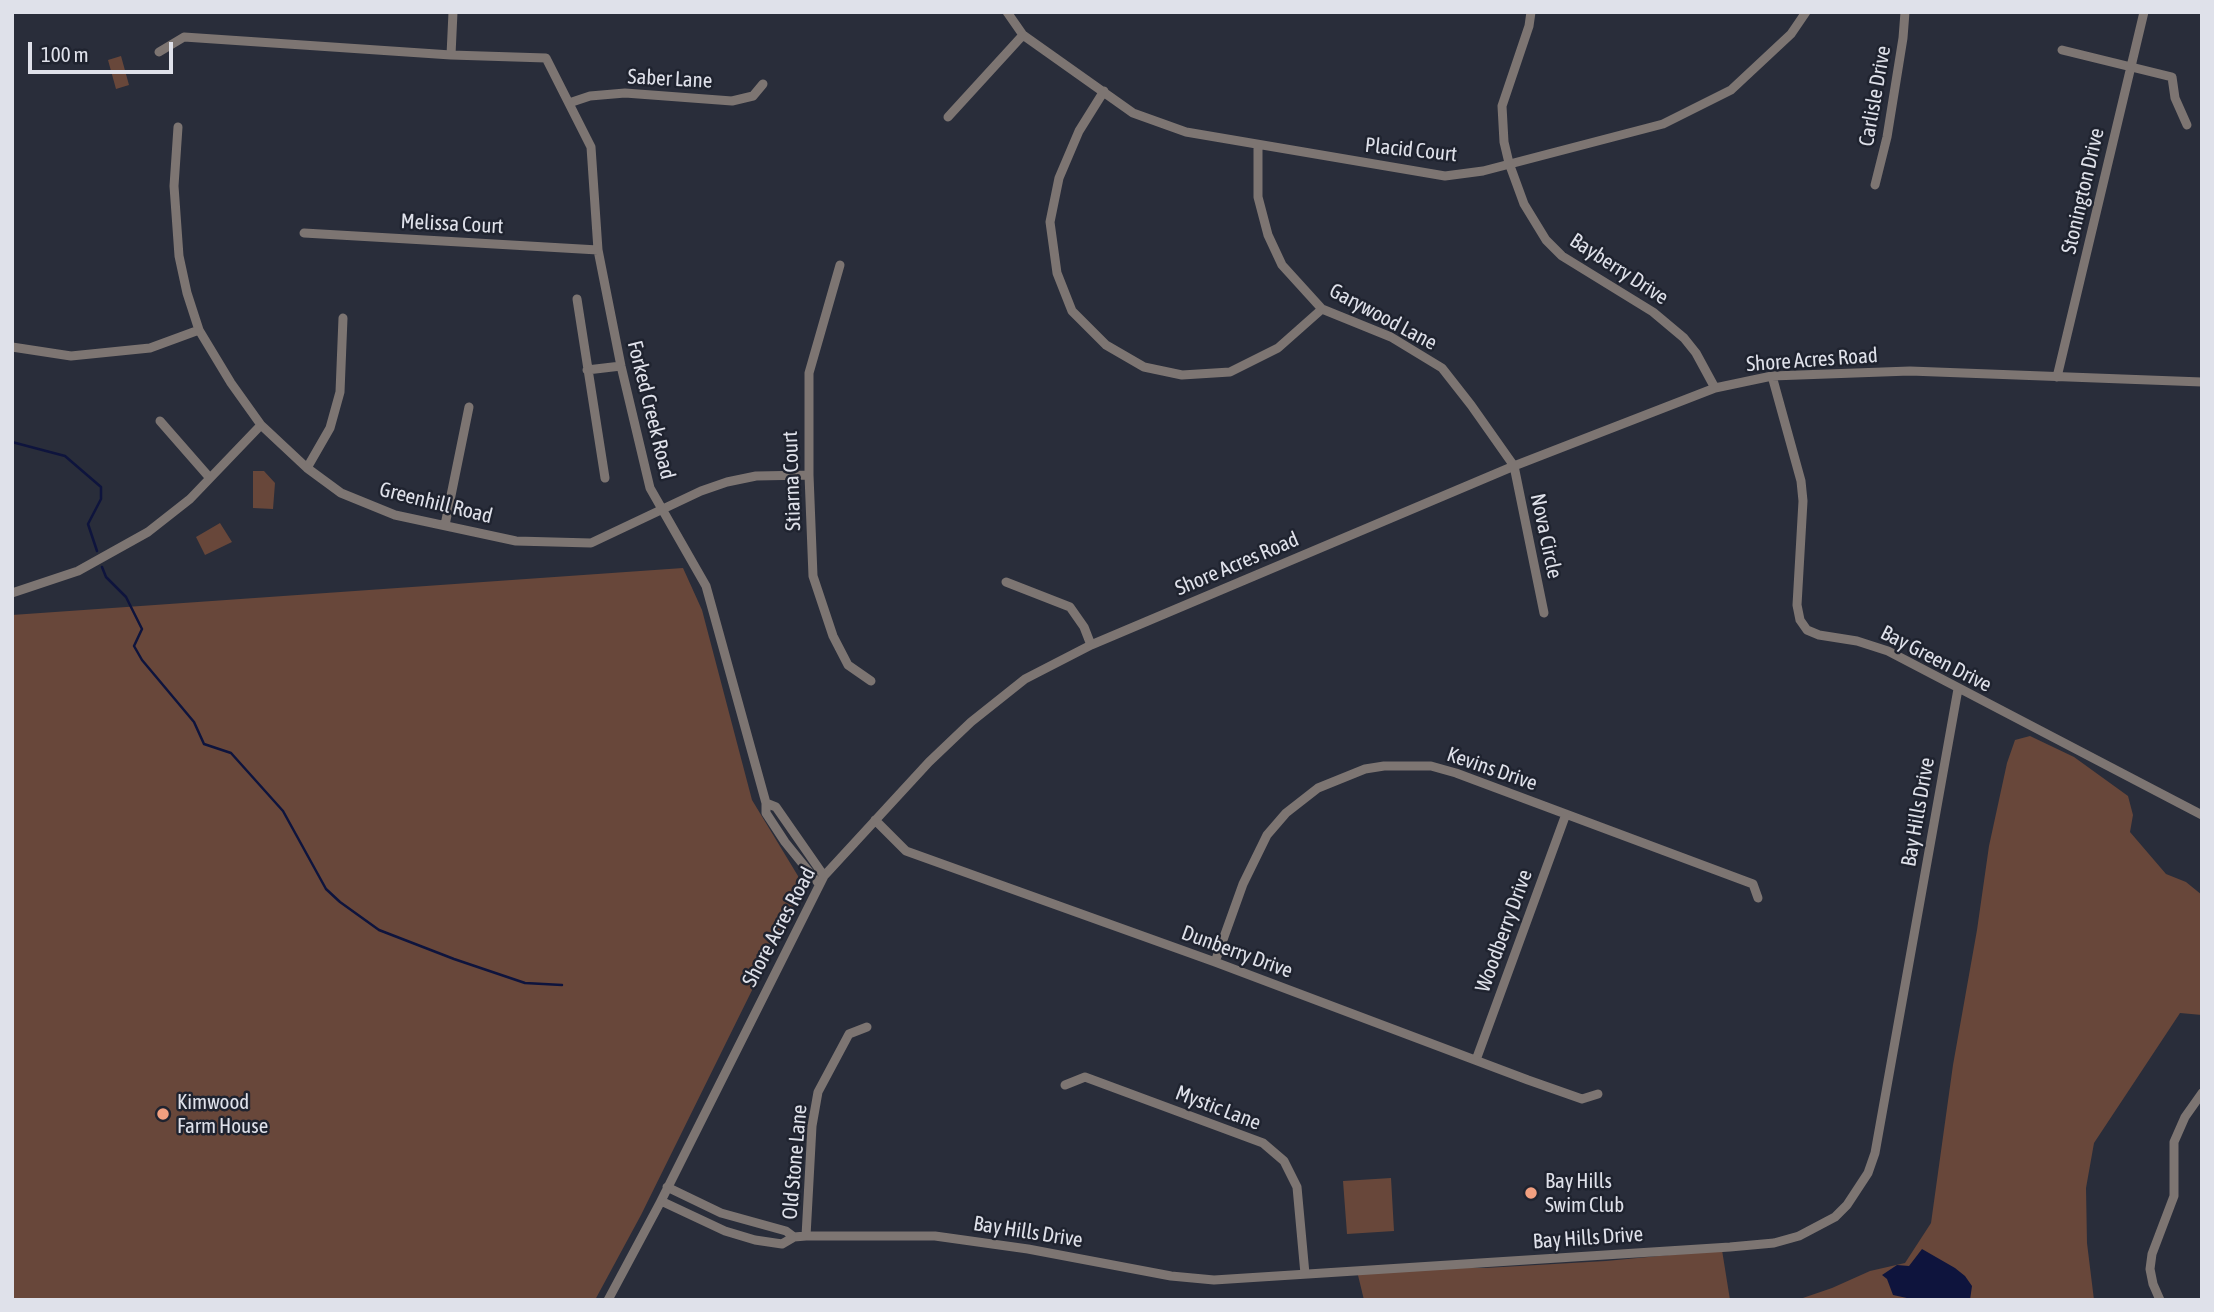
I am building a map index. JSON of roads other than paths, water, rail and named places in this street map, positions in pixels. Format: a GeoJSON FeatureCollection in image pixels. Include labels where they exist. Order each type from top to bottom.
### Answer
{"type":"FeatureCollection","features":[{"type":"Feature","properties":{"kind":"street"},"geometry":{"type":"LineString","coordinates":[[159,52],[184,37],[451,55],[453,12]]}},
{"type":"Feature","properties":{"kind":"street","name":"Placid Court"},"geometry":{"type":"LineString","coordinates":[[1007,12],[1023,35],[1133,113],[1186,132],[1445,176],[1483,171],[1663,124],[1731,90],[1791,34],[1806,12]]}},
{"type":"Feature","properties":{"kind":"street","name":"Bayberry Drive"},"geometry":{"type":"LineString","coordinates":[[1531,12],[1529,26],[1502,106],[1503,132],[1509,163],[1524,204],[1546,240],[1569,261],[1668,323],[1696,353],[1715,388]]}},
{"type":"Feature","properties":{"kind":"street","name":"Carlisle Drive"},"geometry":{"type":"LineString","coordinates":[[1875,185],[1887,137],[1905,12]]}},
{"type":"Feature","properties":{"kind":"street","name":"Stonington Drive"},"geometry":{"type":"LineString","coordinates":[[2057,377],[2144,12]]}},
{"type":"Feature","properties":{"kind":"street"},"geometry":{"type":"LineString","coordinates":[[948,117],[1023,35]]}},
{"type":"Feature","properties":{"kind":"street"},"geometry":{"type":"LineString","coordinates":[[2062,50],[2172,77],[2175,98],[2186,125]]}},
{"type":"Feature","properties":{"kind":"street","name":"Forked Creek Road"},"geometry":{"type":"LineString","coordinates":[[451,55],[546,58],[592,147],[598,250],[621,366],[650,488],[706,586],[766,803],[766,813],[785,842],[821,880]]}},
{"type":"Feature","properties":{"kind":"street","name":"Saber Lane"},"geometry":{"type":"LineString","coordinates":[[569,103],[590,96],[625,93],[732,101],[752,96],[763,84]]}},
{"type":"Feature","properties":{"kind":"street"},"geometry":{"type":"LineString","coordinates":[[1104,91],[1079,131],[1064,166],[1050,222],[1057,272],[1072,311],[1106,345],[1134,362],[1144,367],[1182,375],[1230,372],[1278,348],[1322,310]]}},
{"type":"Feature","properties":{"kind":"street","name":"Greenhill Road"},"geometry":{"type":"LineString","coordinates":[[178,127],[174,186],[179,256],[199,330],[231,383],[261,425],[307,468],[341,493],[395,515],[516,541],[591,543],[727,482],[756,476],[809,475]]}},
{"type":"Feature","properties":{"kind":"street","name":"Garywood Lane"},"geometry":{"type":"LineString","coordinates":[[1258,146],[1258,197],[1268,235],[1282,265],[1322,310],[1391,337],[1442,368],[1514,466]]}},
{"type":"Feature","properties":{"kind":"street","name":"Melissa Court"},"geometry":{"type":"LineString","coordinates":[[304,233],[598,250]]}},
{"type":"Feature","properties":{"kind":"street","name":"Stiarna Court"},"geometry":{"type":"LineString","coordinates":[[840,265],[810,373],[809,475],[813,576],[833,636],[849,665],[871,681]]}},
{"type":"Feature","properties":{"kind":"street"},"geometry":{"type":"LineString","coordinates":[[577,299],[605,478]]}},
{"type":"Feature","properties":{"kind":"street"},"geometry":{"type":"LineString","coordinates":[[307,468],[330,428],[340,391],[342,318]]}},
{"type":"Feature","properties":{"kind":"street"},"geometry":{"type":"LineString","coordinates":[[12,347],[71,356],[149,348],[199,330]]}},
{"type":"Feature","properties":{"kind":"street"},"geometry":{"type":"LineString","coordinates":[[587,370],[621,366]]}},
{"type":"Feature","properties":{"kind":"street","name":"Shore Acres Road"},"geometry":{"type":"LineString","coordinates":[[608,1300],[821,880],[929,762],[993,703],[1025,679],[1091,645],[1514,466],[1715,388],[1772,376],[1910,371],[2202,382]]}},
{"type":"Feature","properties":{"kind":"street","name":"Bay Green Drive"},"geometry":{"type":"LineString","coordinates":[[1772,376],[1801,481],[1803,501],[1797,605],[1800,620],[1807,629],[1819,635],[1857,641],[1888,651],[2202,815]]}},
{"type":"Feature","properties":{"kind":"street"},"geometry":{"type":"LineString","coordinates":[[445,525],[469,407]]}},
{"type":"Feature","properties":{"kind":"street"},"geometry":{"type":"LineString","coordinates":[[160,421],[209,477]]}},
{"type":"Feature","properties":{"kind":"street"},"geometry":{"type":"LineString","coordinates":[[12,593],[78,572],[148,532],[190,499],[261,425]]}},
{"type":"Feature","properties":{"kind":"street","name":"Nova Circle"},"geometry":{"type":"LineString","coordinates":[[1514,466],[1544,613]]}},
{"type":"Feature","properties":{"kind":"street"},"geometry":{"type":"LineString","coordinates":[[1006,582],[1070,607],[1084,627],[1091,645]]}},
{"type":"Feature","properties":{"kind":"street","name":"Bay Hills Drive"},"geometry":{"type":"LineString","coordinates":[[660,1201],[725,1231],[755,1240],[782,1244],[794,1237],[935,1236],[1028,1249],[1171,1276],[1214,1280],[1774,1242],[1799,1236],[1835,1217],[1857,1191],[1868,1173],[1875,1153],[1958,689]]}},
{"type":"Feature","properties":{"kind":"street","name":"Kevins Drive"},"geometry":{"type":"LineString","coordinates":[[1214,962],[1243,884],[1268,835],[1286,813],[1318,788],[1344,776],[1384,766],[1431,766],[1456,773],[1752,884],[1758,898]]}},
{"type":"Feature","properties":{"kind":"street","name":"Woodberry Drive"},"geometry":{"type":"LineString","coordinates":[[1476,1060],[1566,814]]}},
{"type":"Feature","properties":{"kind":"street","name":"Dunberry Drive"},"geometry":{"type":"LineString","coordinates":[[875,820],[906,851],[1582,1099],[1598,1094]]}},
{"type":"Feature","properties":{"kind":"street","name":"Old Stone Lane"},"geometry":{"type":"LineString","coordinates":[[806,1237],[812,1126],[818,1092],[849,1034],[867,1027]]}},
{"type":"Feature","properties":{"kind":"street","name":"Mystic Lane"},"geometry":{"type":"LineString","coordinates":[[1065,1085],[1085,1077],[1264,1143],[1284,1161],[1297,1187],[1305,1274]]}},
{"type":"Feature","properties":{"kind":"street"},"geometry":{"type":"LineString","coordinates":[[2160,1300],[2152,1284],[2150,1269],[2152,1254],[2174,1196],[2174,1142],[2185,1117],[2202,1093]]}},
{"type":"Feature","properties":{"kind":"street","name":"Bay Hills Drive"},"geometry":{"type":"LineString","coordinates":[[667,1187],[721,1213],[786,1231],[794,1237]]}},
{"type":"Feature","properties":{"kind":"waterway"},"geometry":{"type":"LineString","coordinates":[[12,442],[65,456],[101,487],[101,499],[88,524],[97,551]]}},
{"type":"Feature","properties":{"kind":"waterway"},"geometry":{"type":"LineString","coordinates":[[102,567],[106,577],[126,597],[142,629],[134,646],[142,660],[194,722],[204,744],[231,753],[283,811],[326,889],[340,902],[379,930],[454,959],[525,983],[562,985]]}},
{"type":"Feature","properties":{"kind":"place","name":"Kimwood Farm House"},"geometry":{"type":"Point","coordinates":[163,1114]}},
{"type":"Feature","properties":{"kind":"place","name":"Bay Hills Swim Club"},"geometry":{"type":"Point","coordinates":[1531,1193]}}]}
